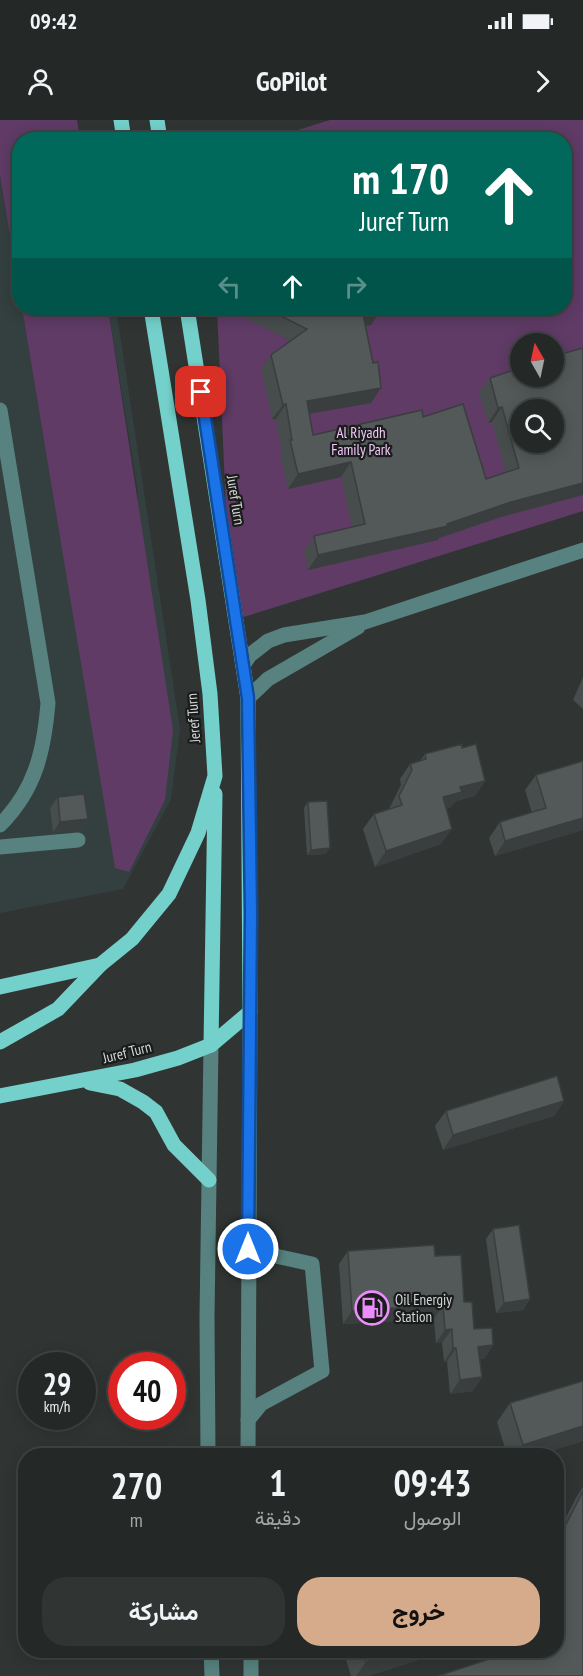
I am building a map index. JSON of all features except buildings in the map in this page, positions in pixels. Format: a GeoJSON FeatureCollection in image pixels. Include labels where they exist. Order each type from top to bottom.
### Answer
{"type":"FeatureCollection","features":[{"type":"Feature","properties":{"kind":"main road","name":"Jeref Turn"},"geometry":{"type":"LineString","coordinates":[[0,1042],[58,1009],[100,965],[132,939],[169,894],[198,833],[215,776],[210,694],[198,600],[152,315]]}},
{"type":"Feature","properties":{"kind":"main road","name":"Juref Turn"},"geometry":{"type":"LineString","coordinates":[[0,1096],[135,1070],[211,1046],[250,1012],[248,698],[188,315]]}},
{"type":"Feature","properties":{"kind":"main road"},"geometry":{"type":"LineString","coordinates":[[211,1046],[215,776]]}},
{"type":"Feature","properties":{"kind":"main road"},"geometry":{"type":"LineString","coordinates":[[0,987],[100,965]]}},
{"type":"Feature","properties":{"kind":"main road"},"geometry":{"type":"LineString","coordinates":[[82,1082],[120,1089],[156,1112],[174,1145],[209,1180]]}},
{"type":"Feature","properties":{"kind":"street"},"geometry":{"type":"LineString","coordinates":[[0,410],[48,703],[45,734],[29,788],[13,812],[0,825]]}},
{"type":"Feature","properties":{"kind":"street"},"geometry":{"type":"LineString","coordinates":[[243,666],[250,655],[268,641],[284,634],[366,622],[583,550]]}},
{"type":"Feature","properties":{"kind":"street"},"geometry":{"type":"LineString","coordinates":[[248,698],[268,679],[366,622]]}},
{"type":"Feature","properties":{"kind":"street"},"geometry":{"type":"LineString","coordinates":[[0,847],[78,840]]}},
{"type":"Feature","properties":{"kind":"street"},"geometry":{"type":"LineString","coordinates":[[248,1448],[250,1012]]}},
{"type":"Feature","properties":{"kind":"street"},"geometry":{"type":"LineString","coordinates":[[208,1448],[207,1317],[211,1046]]}},
{"type":"Feature","properties":{"kind":"street"},"geometry":{"type":"LineString","coordinates":[[248,1227],[271,1255],[312,1264],[322,1371],[261,1404],[248,1420]]}},
{"type":"Feature","properties":{"kind":"street"},"geometry":{"type":"LineString","coordinates":[[211,1658],[212,1676]]}},
{"type":"Feature","properties":{"kind":"street"},"geometry":{"type":"LineString","coordinates":[[251,1658],[251,1676]]}},
{"type":"Feature","properties":{"kind":"shaded area"},"geometry":{"type":"Polygon","coordinates":[[[0,175],[12,249],[12,315],[23,315],[116,868],[138,492],[109,315],[117,315],[180,729],[171,799],[123,889],[0,913],[0,175]]]}},
{"type":"Feature","properties":{"kind":"green space"},"geometry":{"type":"Polygon","coordinates":[[[0,120],[77,120],[79,132],[12,132],[12,249],[0,175],[0,120]]]}},
{"type":"Feature","properties":{"kind":"green space","name":"Al Riyadh Family Park"},"geometry":{"type":"Polygon","coordinates":[[[330,120],[583,120],[583,511],[231,621],[217,315],[572,315],[572,132],[291,132],[330,120]]]}},
{"type":"Feature","properties":{"kind":"green space"},"geometry":{"type":"Polygon","coordinates":[[[23,315],[109,315],[173,730],[165,800],[129,872],[115,868],[23,315]]]}},
{"type":"Feature","properties":{"kind":"place","name":"Oil Energiy Station"},"geometry":{"type":"Point","coordinates":[372,1308]}},
{"type":"Feature","properties":{"kind":"route"},"geometry":{"type":"LineString","coordinates":[[201,392],[248,698],[251,914],[248,1249]]}}]}
